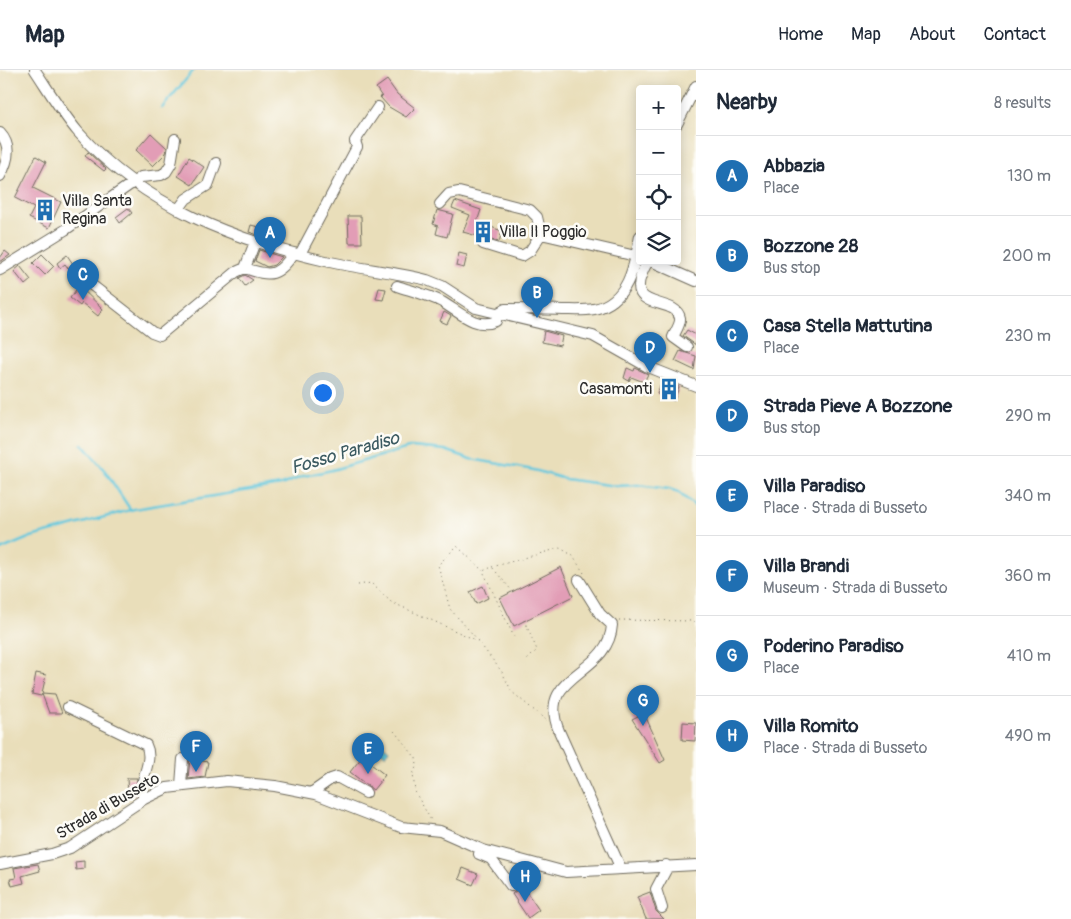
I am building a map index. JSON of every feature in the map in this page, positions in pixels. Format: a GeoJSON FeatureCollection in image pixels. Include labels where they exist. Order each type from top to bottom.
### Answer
{"type":"FeatureCollection","features":[{"type":"Feature","properties":{"kind":"street"},"geometry":{"type":"LineString","coordinates":[[35,70],[79,133],[134,184],[200,222],[255,242],[297,254],[427,280],[447,288],[470,305],[497,314],[593,336],[646,366],[696,386]]}},
{"type":"Feature","properties":{"kind":"street"},"geometry":{"type":"LineString","coordinates":[[681,116],[696,86]]}},
{"type":"Feature","properties":{"kind":"street"},"geometry":{"type":"LineString","coordinates":[[75,272],[152,332],[160,335],[236,272],[245,268],[267,275],[272,274],[297,254],[357,147],[355,142],[360,131],[378,108]]}},
{"type":"Feature","properties":{"kind":"street"},"geometry":{"type":"LineString","coordinates":[[0,133],[8,148],[7,163],[0,176]]}},
{"type":"Feature","properties":{"kind":"street"},"geometry":{"type":"LineString","coordinates":[[0,270],[21,259],[146,175],[161,175],[166,172],[171,164],[174,139]]}},
{"type":"Feature","properties":{"kind":"street"},"geometry":{"type":"LineString","coordinates":[[178,210],[186,199],[208,185],[216,163]]}},
{"type":"Feature","properties":{"kind":"street"},"geometry":{"type":"LineString","coordinates":[[440,204],[449,194],[459,192],[530,210],[538,216],[541,234],[530,251],[522,256],[483,244]]}},
{"type":"Feature","properties":{"kind":"street"},"geometry":{"type":"LineString","coordinates":[[541,234],[636,256]]}},
{"type":"Feature","properties":{"kind":"street"},"geometry":{"type":"LineString","coordinates":[[245,268],[255,242]]}},
{"type":"Feature","properties":{"kind":"street"},"geometry":{"type":"LineString","coordinates":[[397,286],[442,302],[461,316],[476,322],[494,322],[497,314],[505,309],[585,310],[600,308],[615,299],[624,289],[636,261]]}},
{"type":"Feature","properties":{"kind":"street"},"geometry":{"type":"LineString","coordinates":[[647,265],[639,278],[639,290],[645,297],[674,310],[678,314],[679,323],[673,337],[686,347]]}},
{"type":"Feature","properties":{"kind":"street"},"geometry":{"type":"LineString","coordinates":[[659,265],[696,281]]}},
{"type":"Feature","properties":{"kind":"street"},"geometry":{"type":"LineString","coordinates":[[583,580],[600,614],[612,625],[609,642],[599,657],[568,680],[561,689],[554,709],[559,731],[621,869]]}},
{"type":"Feature","properties":{"kind":"street"},"geometry":{"type":"LineString","coordinates":[[68,707],[146,745],[149,756],[142,782],[144,799]]}},
{"type":"Feature","properties":{"kind":"street"},"geometry":{"type":"LineString","coordinates":[[181,785],[183,759]]}},
{"type":"Feature","properties":{"kind":"street"},"geometry":{"type":"LineString","coordinates":[[311,793],[330,779],[337,777],[366,793]]}},
{"type":"Feature","properties":{"kind":"street","name":"Strada di Busseto"},"geometry":{"type":"LineString","coordinates":[[0,864],[52,854],[70,848],[144,799],[163,789],[181,785],[232,781],[311,793],[401,828],[436,830],[489,852],[566,872],[666,865],[696,865]]}},
{"type":"Feature","properties":{"kind":"street"},"geometry":{"type":"LineString","coordinates":[[468,843],[474,852],[493,861],[511,886]]}},
{"type":"Feature","properties":{"kind":"street"},"geometry":{"type":"LineString","coordinates":[[662,908],[656,889],[666,870],[666,865]]}},
{"type":"Feature","properties":{"kind":"path"},"geometry":{"type":"LineString","coordinates":[[514,637],[483,571],[457,546],[438,565],[450,609],[502,672],[512,692],[559,731]]}},
{"type":"Feature","properties":{"kind":"path"},"geometry":{"type":"LineString","coordinates":[[483,571],[560,548],[578,561],[583,580]]}},
{"type":"Feature","properties":{"kind":"path"},"geometry":{"type":"LineString","coordinates":[[492,567],[513,592]]}},
{"type":"Feature","properties":{"kind":"path"},"geometry":{"type":"LineString","coordinates":[[358,585],[370,583],[390,602],[478,641]]}},
{"type":"Feature","properties":{"kind":"path"},"geometry":{"type":"LineString","coordinates":[[524,620],[537,650],[526,661]]}},
{"type":"Feature","properties":{"kind":"path"},"geometry":{"type":"LineString","coordinates":[[612,625],[615,620],[696,621]]}},
{"type":"Feature","properties":{"kind":"path"},"geometry":{"type":"LineString","coordinates":[[394,731],[416,758],[417,765],[413,774],[415,792],[436,830]]}},
{"type":"Feature","properties":{"kind":"water"},"geometry":{"type":"Polygon","coordinates":[[[376,740],[389,750],[385,755],[373,745],[376,740]]]}},
{"type":"Feature","properties":{"kind":"building"},"geometry":{"type":"Polygon","coordinates":[[[387,80],[397,94],[415,108],[406,117],[389,107],[380,97],[382,97],[376,88],[387,80]]]}},
{"type":"Feature","properties":{"kind":"building"},"geometry":{"type":"Polygon","coordinates":[[[151,133],[167,148],[166,153],[153,166],[136,150],[151,133]]]}},
{"type":"Feature","properties":{"kind":"building"},"geometry":{"type":"Polygon","coordinates":[[[88,152],[106,169],[104,171],[85,156],[88,152]]]}},
{"type":"Feature","properties":{"kind":"building"},"geometry":{"type":"Polygon","coordinates":[[[36,156],[46,162],[33,188],[61,202],[49,228],[29,218],[34,208],[15,198],[36,156]]]}},
{"type":"Feature","properties":{"kind":"building"},"geometry":{"type":"Polygon","coordinates":[[[189,157],[204,167],[192,185],[178,176],[189,157]]]}},
{"type":"Feature","properties":{"kind":"building","name":"Villa Il Poggio"},"geometry":{"type":"Polygon","coordinates":[[[455,201],[481,210],[477,222],[502,231],[499,242],[463,232],[470,215],[452,208],[455,201]]]}},
{"type":"Feature","properties":{"kind":"building"},"geometry":{"type":"Polygon","coordinates":[[[128,208],[132,213],[120,223],[116,217],[128,208]]]}},
{"type":"Feature","properties":{"kind":"building"},"geometry":{"type":"Polygon","coordinates":[[[437,210],[453,214],[447,237],[436,234],[438,226],[433,224],[437,210]]]}},
{"type":"Feature","properties":{"kind":"building"},"geometry":{"type":"Polygon","coordinates":[[[348,216],[361,216],[362,243],[349,243],[348,216]]]}},
{"type":"Feature","properties":{"kind":"building"},"geometry":{"type":"Polygon","coordinates":[[[251,225],[266,229],[264,234],[282,240],[282,243],[249,232],[251,225]]]}},
{"type":"Feature","properties":{"kind":"building"},"geometry":{"type":"Polygon","coordinates":[[[259,250],[282,257],[274,265],[267,267],[255,261],[259,250]]]}},
{"type":"Feature","properties":{"kind":"building"},"geometry":{"type":"Polygon","coordinates":[[[5,251],[10,255],[0,262],[0,258],[5,251]]]}},
{"type":"Feature","properties":{"kind":"building"},"geometry":{"type":"Polygon","coordinates":[[[459,253],[467,255],[464,268],[456,266],[459,253]]]}},
{"type":"Feature","properties":{"kind":"building"},"geometry":{"type":"Polygon","coordinates":[[[42,254],[54,266],[45,275],[33,263],[42,254]]]}},
{"type":"Feature","properties":{"kind":"building"},"geometry":{"type":"Polygon","coordinates":[[[67,255],[73,264],[68,268],[65,264],[60,268],[57,263],[67,255]]]}},
{"type":"Feature","properties":{"kind":"building"},"geometry":{"type":"Polygon","coordinates":[[[20,266],[31,280],[25,285],[14,271],[20,266]]]}},
{"type":"Feature","properties":{"kind":"building"},"geometry":{"type":"Polygon","coordinates":[[[245,275],[253,280],[245,286],[239,278],[245,275]]]}},
{"type":"Feature","properties":{"kind":"building"},"geometry":{"type":"Polygon","coordinates":[[[79,286],[103,309],[98,316],[82,303],[80,306],[70,298],[79,286]]]}},
{"type":"Feature","properties":{"kind":"building"},"geometry":{"type":"Polygon","coordinates":[[[379,288],[386,289],[383,300],[376,299],[379,288]]]}},
{"type":"Feature","properties":{"kind":"building"},"geometry":{"type":"Polygon","coordinates":[[[444,312],[451,316],[447,324],[440,321],[444,312]]]}},
{"type":"Feature","properties":{"kind":"building"},"geometry":{"type":"Polygon","coordinates":[[[687,330],[696,335],[696,345],[683,336],[687,330]]]}},
{"type":"Feature","properties":{"kind":"building"},"geometry":{"type":"Polygon","coordinates":[[[544,331],[562,336],[560,346],[542,342],[544,331]]]}},
{"type":"Feature","properties":{"kind":"building"},"geometry":{"type":"Polygon","coordinates":[[[680,351],[696,356],[694,370],[675,361],[680,351]]]}},
{"type":"Feature","properties":{"kind":"building"},"geometry":{"type":"Polygon","coordinates":[[[627,368],[634,371],[635,368],[648,374],[644,382],[631,377],[629,381],[624,378],[627,368]]]}},
{"type":"Feature","properties":{"kind":"building","name":"Casamonti"},"geometry":{"type":"Polygon","coordinates":[[[662,380],[679,387],[674,401],[657,394],[662,380]]]}},
{"type":"Feature","properties":{"kind":"building"},"geometry":{"type":"Polygon","coordinates":[[[561,567],[573,596],[514,626],[500,598],[561,567]]]}},
{"type":"Feature","properties":{"kind":"building"},"geometry":{"type":"Polygon","coordinates":[[[483,586],[488,598],[476,604],[470,592],[483,586]]]}},
{"type":"Feature","properties":{"kind":"building"},"geometry":{"type":"Polygon","coordinates":[[[36,673],[46,675],[42,693],[55,694],[62,713],[49,713],[42,694],[41,696],[32,694],[36,673]]]}},
{"type":"Feature","properties":{"kind":"building"},"geometry":{"type":"Polygon","coordinates":[[[644,713],[665,760],[660,763],[632,719],[644,713]]]}},
{"type":"Feature","properties":{"kind":"building"},"geometry":{"type":"Polygon","coordinates":[[[683,722],[696,723],[695,741],[682,740],[683,722]]]}},
{"type":"Feature","properties":{"kind":"building"},"geometry":{"type":"Polygon","coordinates":[[[362,757],[385,775],[373,790],[350,772],[362,757]]]}},
{"type":"Feature","properties":{"kind":"building"},"geometry":{"type":"Polygon","coordinates":[[[190,759],[208,762],[205,777],[188,779],[190,759]]]}},
{"type":"Feature","properties":{"kind":"building"},"geometry":{"type":"Polygon","coordinates":[[[127,778],[137,778],[136,795],[128,795],[127,778]]]}},
{"type":"Feature","properties":{"kind":"building"},"geometry":{"type":"Polygon","coordinates":[[[84,861],[84,869],[76,870],[75,862],[84,861]]]}},
{"type":"Feature","properties":{"kind":"building"},"geometry":{"type":"Polygon","coordinates":[[[38,864],[40,871],[22,876],[24,883],[12,886],[10,879],[16,878],[14,868],[38,864]]]}},
{"type":"Feature","properties":{"kind":"building"},"geometry":{"type":"Polygon","coordinates":[[[463,868],[478,874],[473,885],[459,879],[463,868]]]}},
{"type":"Feature","properties":{"kind":"building"},"geometry":{"type":"Polygon","coordinates":[[[517,878],[539,910],[528,918],[512,894],[517,890],[515,880],[517,878]]]}},
{"type":"Feature","properties":{"kind":"building"},"geometry":{"type":"Polygon","coordinates":[[[650,892],[656,911],[664,919],[646,919],[637,897],[650,892]]]}},
{"type":"Feature","properties":{"kind":"waterway"},"geometry":{"type":"LineString","coordinates":[[162,108],[194,70]]}},
{"type":"Feature","properties":{"kind":"waterway"},"geometry":{"type":"LineString","coordinates":[[82,444],[105,471],[130,509]]}},
{"type":"Feature","properties":{"kind":"waterway","name":"Fosso Paradiso"},"geometry":{"type":"LineString","coordinates":[[0,550],[31,537],[134,509],[281,485],[304,476],[412,447],[445,450],[471,459],[534,470],[565,479],[616,486],[638,485],[669,489],[678,492],[696,507]]}},
{"type":"Feature","properties":{"kind":"place","name":"Villa Santa Regina"},"geometry":{"type":"Point","coordinates":[45,210]}},
{"type":"Feature","properties":{"kind":"place","name":"Villa Il Poggio"},"geometry":{"type":"Point","coordinates":[483,232]}},
{"type":"Feature","properties":{"kind":"place","name":"Abbazia"},"geometry":{"type":"Point","coordinates":[270,258]}},
{"type":"Feature","properties":{"kind":"place","name":"Casa Stella Mattutina"},"geometry":{"type":"Point","coordinates":[83,300]}},
{"type":"Feature","properties":{"kind":"place","name":"Bozzone 28"},"geometry":{"type":"Point","coordinates":[537,318]}},
{"type":"Feature","properties":{"kind":"place","name":"Strada Pieve A Bozzone"},"geometry":{"type":"Point","coordinates":[650,373]}},
{"type":"Feature","properties":{"kind":"place","name":"Casamonti"},"geometry":{"type":"Point","coordinates":[669,389]}},
{"type":"Feature","properties":{"kind":"place","name":"Poderino Paradiso"},"geometry":{"type":"Point","coordinates":[643,726]}},
{"type":"Feature","properties":{"kind":"place","name":"Villa Brandi"},"geometry":{"type":"Point","coordinates":[196,772]}},
{"type":"Feature","properties":{"kind":"place","name":"Villa Paradiso"},"geometry":{"type":"Point","coordinates":[368,774]}},
{"type":"Feature","properties":{"kind":"place","name":"Villa Romito"},"geometry":{"type":"Point","coordinates":[525,902]}}]}
